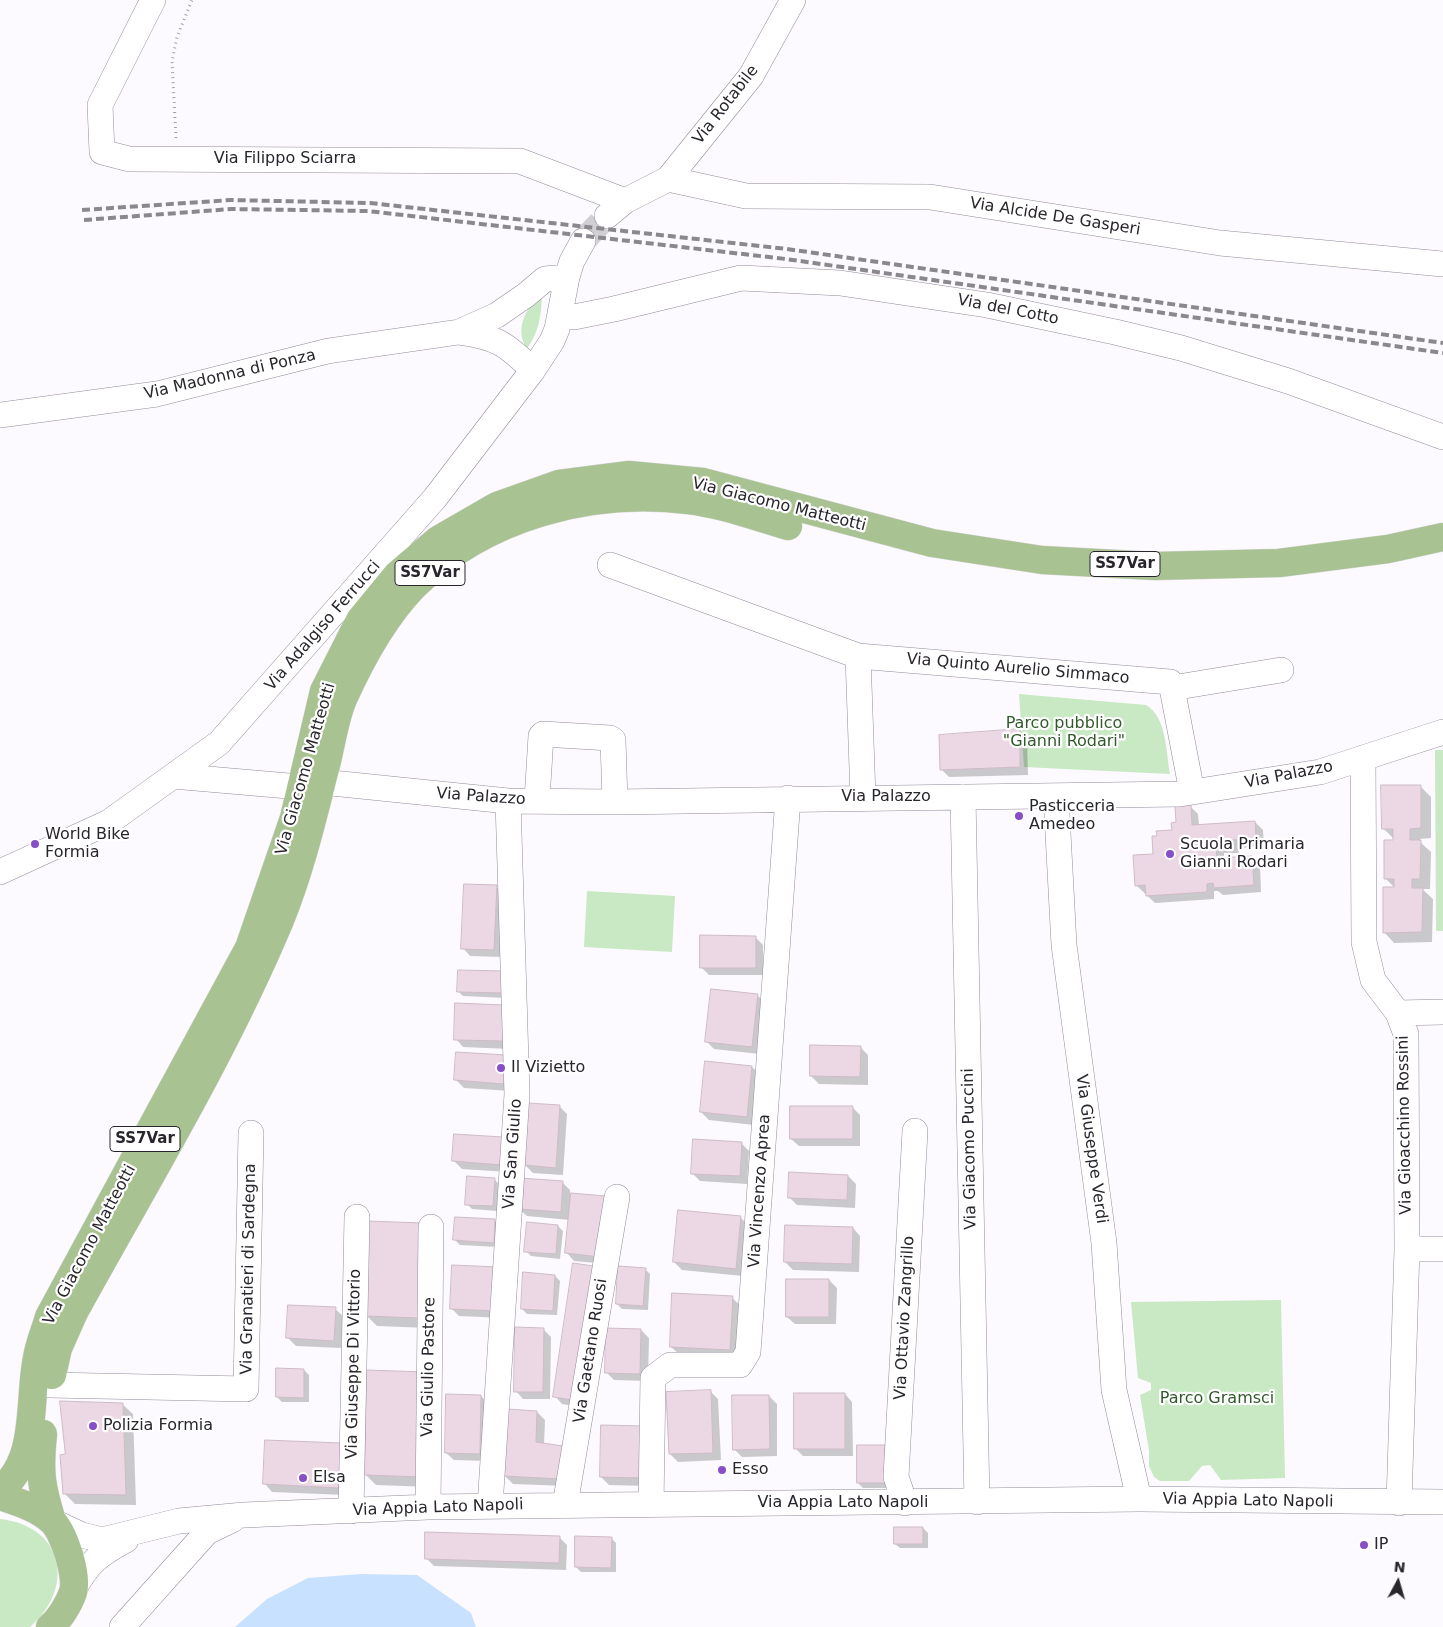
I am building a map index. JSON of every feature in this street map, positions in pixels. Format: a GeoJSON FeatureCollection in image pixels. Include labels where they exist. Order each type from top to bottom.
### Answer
{"type":"FeatureCollection","features":[{"type":"Feature","properties":{"kind":"main road","name":"Via Giacomo Matteotti"},"geometry":{"type":"LineString","coordinates":[[52,1521],[39,1467],[50,1385],[58,1348],[74,1312],[230,1031],[293,890],[311,785],[324,692],[360,620],[397,575],[432,546],[497,506],[559,484],[629,475],[703,482],[809,512],[932,543],[1042,560],[1154,566],[1279,562],[1388,549],[1443,537]]}},
{"type":"Feature","properties":{"kind":"main road","name":"Via Giacomo Matteotti"},"geometry":{"type":"LineString","coordinates":[[0,1490],[12,1481],[22,1463],[30,1418],[37,1358],[49,1317],[249,948],[294,818],[311,785],[342,701],[376,635],[413,587],[453,554],[503,526],[561,506],[624,496],[691,500],[931,560],[1040,576],[1159,585],[1278,582],[1392,567],[1443,556]]}},
{"type":"Feature","properties":{"kind":"main road"},"geometry":{"type":"LineString","coordinates":[[0,1496],[24,1504],[52,1521],[66,1544],[73,1591],[57,1621],[50,1627]]}},
{"type":"Feature","properties":{"kind":"street","name":"Via Filippo Sciarra"},"geometry":{"type":"LineString","coordinates":[[153,0],[100,105],[102,152],[129,159],[520,161],[616,208],[668,179]]}},
{"type":"Feature","properties":{"kind":"street","name":"Via Rotabile"},"geometry":{"type":"LineString","coordinates":[[668,179],[751,76],[793,0]]}},
{"type":"Feature","properties":{"kind":"street","name":"Via Alcide De Gasperi"},"geometry":{"type":"LineString","coordinates":[[668,179],[746,196],[930,197],[1220,243],[1443,264]]}},
{"type":"Feature","properties":{"kind":"street","name":"Via Adalgiso Ferrucci"},"geometry":{"type":"LineString","coordinates":[[0,872],[109,822],[226,736],[435,498],[533,370],[552,341],[560,315],[567,276],[582,241]]}},
{"type":"Feature","properties":{"kind":"street","name":"Via Madonna di Ponza"},"geometry":{"type":"LineString","coordinates":[[459,332],[497,314],[526,295],[545,278],[567,276]]}},
{"type":"Feature","properties":{"kind":"street","name":"Via del Cotto"},"geometry":{"type":"LineString","coordinates":[[560,315],[574,317],[741,278],[840,283],[987,305],[1181,348],[1288,381],[1443,436]]}},
{"type":"Feature","properties":{"kind":"street"},"geometry":{"type":"LineString","coordinates":[[515,352],[514,328],[516,316],[526,295]]}},
{"type":"Feature","properties":{"kind":"street","name":"Via Madonna di Ponza"},"geometry":{"type":"LineString","coordinates":[[0,415],[157,394],[328,351],[459,332],[484,335],[503,343],[533,370]]}},
{"type":"Feature","properties":{"kind":"street","name":"Via Quinto Aurelio Simmaco"},"geometry":{"type":"LineString","coordinates":[[610,565],[858,656],[1170,682],[1172,688],[1281,670]]}},
{"type":"Feature","properties":{"kind":"street"},"geometry":{"type":"LineString","coordinates":[[858,656],[863,798]]}},
{"type":"Feature","properties":{"kind":"street"},"geometry":{"type":"LineString","coordinates":[[1172,688],[1192,792]]}},
{"type":"Feature","properties":{"kind":"street","name":"Via Palazzo"},"geometry":{"type":"LineString","coordinates":[[173,776],[508,801],[615,802],[788,798],[1056,796],[1192,792],[1320,772],[1443,732]]}},
{"type":"Feature","properties":{"kind":"street"},"geometry":{"type":"LineString","coordinates":[[537,800],[541,736],[543,734],[610,738],[613,740],[615,802]]}},
{"type":"Feature","properties":{"kind":"street","name":"Via Gioacchino Rossini"},"geometry":{"type":"LineString","coordinates":[[1363,758],[1364,942],[1373,980],[1398,1013],[1406,1034],[1407,1248],[1399,1502]]}},
{"type":"Feature","properties":{"kind":"street","name":"Via Giuseppe Verdi"},"geometry":{"type":"LineString","coordinates":[[1056,796],[1064,945],[1104,1243],[1114,1390],[1139,1499]]}},
{"type":"Feature","properties":{"kind":"street","name":"Via Giacomo Puccini"},"geometry":{"type":"LineString","coordinates":[[963,797],[977,1502]]}},
{"type":"Feature","properties":{"kind":"street","name":"Via Vincenzo Aprea"},"geometry":{"type":"LineString","coordinates":[[651,1505],[653,1378],[670,1365],[740,1365],[748,1352],[788,798]]}},
{"type":"Feature","properties":{"kind":"street","name":"Via San Giulio"},"geometry":{"type":"LineString","coordinates":[[490,1506],[517,1094],[508,801]]}},
{"type":"Feature","properties":{"kind":"street"},"geometry":{"type":"LineString","coordinates":[[1398,1013],[1443,1012]]}},
{"type":"Feature","properties":{"kind":"street","name":"Via Ottavio Zangrillo"},"geometry":{"type":"LineString","coordinates":[[905,1503],[896,1477],[916,1130]]}},
{"type":"Feature","properties":{"kind":"street","name":"Via Granatieri di Sardegna"},"geometry":{"type":"LineString","coordinates":[[50,1385],[246,1389],[251,1132]]}},
{"type":"Feature","properties":{"kind":"street","name":"Via Gaetano Ruosi"},"geometry":{"type":"LineString","coordinates":[[566,1505],[617,1196]]}},
{"type":"Feature","properties":{"kind":"street","name":"Via Giuseppe Di Vittorio"},"geometry":{"type":"LineString","coordinates":[[351,1511],[357,1218]]}},
{"type":"Feature","properties":{"kind":"street","name":"Via Giulio Pastore"},"geometry":{"type":"LineString","coordinates":[[428,1507],[431,1227]]}},
{"type":"Feature","properties":{"kind":"street"},"geometry":{"type":"LineString","coordinates":[[1407,1248],[1443,1250]]}},
{"type":"Feature","properties":{"kind":"street","name":"Via Appia Lato Napoli"},"geometry":{"type":"LineString","coordinates":[[52,1521],[82,1535],[102,1540],[179,1521],[244,1515],[428,1507],[1139,1499],[1443,1502]]}},
{"type":"Feature","properties":{"kind":"street","name":"Via Appia Lato Napoli"},"geometry":{"type":"LineString","coordinates":[[122,1627],[207,1532],[244,1515]]}},
{"type":"Feature","properties":{"kind":"street","name":"Via Appia Lato Napoli"},"geometry":{"type":"LineString","coordinates":[[73,1591],[85,1568],[108,1550],[142,1531]]}},
{"type":"Feature","properties":{"kind":"path"},"geometry":{"type":"LineString","coordinates":[[178,159],[173,115],[172,62],[177,37],[192,0]]}},
{"type":"Feature","properties":{"kind":"green space"},"geometry":{"type":"Polygon","coordinates":[[[542,297],[537,329],[532,341],[526,347],[521,333],[524,319],[531,306],[542,297]]]}},
{"type":"Feature","properties":{"kind":"green space","name":"Parco pubblico \"Gianni Rodari\""},"geometry":{"type":"Polygon","coordinates":[[[1019,694],[1146,705],[1153,711],[1162,727],[1170,774],[1024,767],[1019,694]]]}},
{"type":"Feature","properties":{"kind":"green space"},"geometry":{"type":"Polygon","coordinates":[[[1435,750],[1443,750],[1443,931],[1436,931],[1435,750]]]}},
{"type":"Feature","properties":{"kind":"green space"},"geometry":{"type":"Polygon","coordinates":[[[587,891],[675,896],[672,952],[584,947],[587,891]]]}},
{"type":"Feature","properties":{"kind":"green space","name":"Parco Gramsci"},"geometry":{"type":"Polygon","coordinates":[[[1281,1300],[1285,1478],[1221,1480],[1210,1465],[1202,1466],[1189,1481],[1160,1481],[1154,1477],[1149,1466],[1149,1451],[1140,1395],[1151,1390],[1151,1383],[1138,1378],[1131,1302],[1281,1300]]]}},
{"type":"Feature","properties":{"kind":"green space"},"geometry":{"type":"Polygon","coordinates":[[[0,1519],[22,1524],[38,1533],[50,1546],[56,1561],[58,1577],[54,1594],[45,1611],[30,1627],[0,1627],[0,1519]]]}},
{"type":"Feature","properties":{"kind":"water"},"geometry":{"type":"Polygon","coordinates":[[[361,1574],[417,1575],[471,1613],[476,1627],[235,1627],[267,1599],[308,1578],[361,1574]]]}},
{"type":"Feature","properties":{"kind":"building"},"geometry":{"type":"Polygon","coordinates":[[[1020,729],[1020,767],[940,770],[939,735],[1020,729]]]}},
{"type":"Feature","properties":{"kind":"building"},"geometry":{"type":"Polygon","coordinates":[[[1381,785],[1421,785],[1421,828],[1410,829],[1410,840],[1421,840],[1420,879],[1412,879],[1412,888],[1423,888],[1422,932],[1383,933],[1383,887],[1394,887],[1394,879],[1384,879],[1384,840],[1393,840],[1393,829],[1382,829],[1381,785]]]}},
{"type":"Feature","properties":{"kind":"building"},"geometry":{"type":"Polygon","coordinates":[[[1191,805],[1192,825],[1255,821],[1256,839],[1231,840],[1232,845],[1216,846],[1217,858],[1252,856],[1254,885],[1214,888],[1213,883],[1207,884],[1207,892],[1146,896],[1145,885],[1135,886],[1133,855],[1153,854],[1152,836],[1157,836],[1156,831],[1172,830],[1171,823],[1176,822],[1175,806],[1191,805]]]}},
{"type":"Feature","properties":{"kind":"building"},"geometry":{"type":"Polygon","coordinates":[[[464,884],[497,885],[494,950],[461,949],[464,884]]]}},
{"type":"Feature","properties":{"kind":"building"},"geometry":{"type":"Polygon","coordinates":[[[700,935],[756,936],[756,968],[700,968],[700,935]]]}},
{"type":"Feature","properties":{"kind":"building"},"geometry":{"type":"Polygon","coordinates":[[[458,970],[504,971],[503,993],[457,992],[458,970]]]}},
{"type":"Feature","properties":{"kind":"building"},"geometry":{"type":"Polygon","coordinates":[[[711,989],[758,994],[752,1047],[705,1042],[711,989]]]}},
{"type":"Feature","properties":{"kind":"building"},"geometry":{"type":"Polygon","coordinates":[[[455,1003],[504,1005],[503,1041],[454,1040],[455,1003]]]}},
{"type":"Feature","properties":{"kind":"building"},"geometry":{"type":"Polygon","coordinates":[[[810,1045],[861,1046],[860,1077],[810,1076],[810,1045]]]}},
{"type":"Feature","properties":{"kind":"building"},"geometry":{"type":"Polygon","coordinates":[[[456,1052],[506,1055],[504,1084],[454,1080],[456,1052]]]}},
{"type":"Feature","properties":{"kind":"building"},"geometry":{"type":"Polygon","coordinates":[[[705,1061],[752,1066],[747,1117],[700,1112],[705,1061]]]}},
{"type":"Feature","properties":{"kind":"building"},"geometry":{"type":"Polygon","coordinates":[[[528,1103],[560,1105],[556,1168],[524,1165],[528,1103]]]}},
{"type":"Feature","properties":{"kind":"building"},"geometry":{"type":"Polygon","coordinates":[[[790,1106],[853,1106],[853,1139],[790,1139],[790,1106]]]}},
{"type":"Feature","properties":{"kind":"building"},"geometry":{"type":"Polygon","coordinates":[[[454,1134],[503,1137],[501,1165],[452,1161],[454,1134]]]}},
{"type":"Feature","properties":{"kind":"building"},"geometry":{"type":"Polygon","coordinates":[[[693,1139],[742,1142],[740,1176],[691,1174],[693,1139]]]}},
{"type":"Feature","properties":{"kind":"building"},"geometry":{"type":"Polygon","coordinates":[[[789,1172],[848,1175],[847,1200],[788,1198],[789,1172]]]}},
{"type":"Feature","properties":{"kind":"building"},"geometry":{"type":"Polygon","coordinates":[[[467,1176],[495,1178],[493,1206],[465,1205],[467,1176]]]}},
{"type":"Feature","properties":{"kind":"building"},"geometry":{"type":"Polygon","coordinates":[[[520,1178],[563,1181],[561,1212],[518,1209],[520,1178]]]}},
{"type":"Feature","properties":{"kind":"building"},"geometry":{"type":"Polygon","coordinates":[[[571,1193],[605,1196],[600,1257],[565,1253],[571,1193]]]}},
{"type":"Feature","properties":{"kind":"building"},"geometry":{"type":"Polygon","coordinates":[[[678,1210],[741,1216],[736,1269],[673,1262],[678,1210]]]}},
{"type":"Feature","properties":{"kind":"building"},"geometry":{"type":"Polygon","coordinates":[[[455,1217],[495,1219],[494,1243],[453,1240],[455,1217]]]}},
{"type":"Feature","properties":{"kind":"building"},"geometry":{"type":"Polygon","coordinates":[[[368,1221],[422,1223],[419,1318],[365,1316],[368,1221]]]}},
{"type":"Feature","properties":{"kind":"building"},"geometry":{"type":"Polygon","coordinates":[[[527,1222],[558,1225],[556,1254],[524,1252],[527,1222]]]}},
{"type":"Feature","properties":{"kind":"building"},"geometry":{"type":"Polygon","coordinates":[[[785,1225],[853,1227],[852,1264],[784,1262],[785,1225]]]}},
{"type":"Feature","properties":{"kind":"building"},"geometry":{"type":"Polygon","coordinates":[[[573,1263],[600,1267],[579,1401],[553,1397],[573,1263]]]}},
{"type":"Feature","properties":{"kind":"building"},"geometry":{"type":"Polygon","coordinates":[[[452,1265],[498,1267],[496,1311],[450,1309],[452,1265]]]}},
{"type":"Feature","properties":{"kind":"building"},"geometry":{"type":"Polygon","coordinates":[[[618,1266],[646,1268],[643,1306],[616,1304],[618,1266]]]}},
{"type":"Feature","properties":{"kind":"building"},"geometry":{"type":"Polygon","coordinates":[[[523,1272],[555,1275],[553,1311],[521,1309],[523,1272]]]}},
{"type":"Feature","properties":{"kind":"building"},"geometry":{"type":"Polygon","coordinates":[[[786,1279],[829,1279],[829,1317],[786,1317],[786,1279]]]}},
{"type":"Feature","properties":{"kind":"building"},"geometry":{"type":"Polygon","coordinates":[[[672,1293],[733,1296],[730,1350],[670,1347],[672,1293]]]}},
{"type":"Feature","properties":{"kind":"building"},"geometry":{"type":"Polygon","coordinates":[[[288,1305],[336,1307],[334,1341],[286,1338],[288,1305]]]}},
{"type":"Feature","properties":{"kind":"building"},"geometry":{"type":"Polygon","coordinates":[[[515,1327],[544,1328],[543,1392],[514,1392],[515,1327]]]}},
{"type":"Feature","properties":{"kind":"building"},"geometry":{"type":"Polygon","coordinates":[[[606,1328],[641,1329],[640,1374],[605,1373],[606,1328]]]}},
{"type":"Feature","properties":{"kind":"building"},"geometry":{"type":"Polygon","coordinates":[[[276,1368],[304,1369],[304,1398],[276,1397],[276,1368]]]}},
{"type":"Feature","properties":{"kind":"building"},"geometry":{"type":"Polygon","coordinates":[[[367,1370],[424,1372],[421,1477],[365,1475],[367,1370]]]}},
{"type":"Feature","properties":{"kind":"building"},"geometry":{"type":"Polygon","coordinates":[[[711,1390],[713,1453],[669,1454],[666,1392],[711,1390]]]}},
{"type":"Feature","properties":{"kind":"building"},"geometry":{"type":"Polygon","coordinates":[[[794,1393],[845,1393],[845,1449],[794,1449],[794,1393]]]}},
{"type":"Feature","properties":{"kind":"building"},"geometry":{"type":"Polygon","coordinates":[[[446,1394],[481,1395],[480,1454],[445,1453],[446,1394]]]}},
{"type":"Feature","properties":{"kind":"building"},"geometry":{"type":"Polygon","coordinates":[[[732,1395],[769,1395],[770,1449],[733,1450],[732,1395]]]}},
{"type":"Feature","properties":{"kind":"building","name":"Polizia Formia"},"geometry":{"type":"Polygon","coordinates":[[[60,1401],[123,1403],[126,1495],[63,1494],[60,1455],[65,1454],[60,1401]]]}},
{"type":"Feature","properties":{"kind":"building"},"geometry":{"type":"Polygon","coordinates":[[[507,1409],[537,1411],[536,1442],[563,1446],[560,1479],[504,1476],[507,1409]]]}},
{"type":"Feature","properties":{"kind":"building"},"geometry":{"type":"Polygon","coordinates":[[[601,1425],[644,1426],[643,1478],[600,1477],[601,1425]]]}},
{"type":"Feature","properties":{"kind":"building"},"geometry":{"type":"Polygon","coordinates":[[[265,1440],[341,1443],[339,1488],[263,1484],[265,1440]]]}},
{"type":"Feature","properties":{"kind":"building"},"geometry":{"type":"Polygon","coordinates":[[[857,1445],[885,1445],[885,1483],[857,1483],[857,1445]]]}},
{"type":"Feature","properties":{"kind":"building"},"geometry":{"type":"Polygon","coordinates":[[[894,1527],[923,1527],[923,1544],[894,1544],[894,1527]]]}},
{"type":"Feature","properties":{"kind":"building"},"geometry":{"type":"Polygon","coordinates":[[[425,1532],[560,1536],[559,1563],[425,1559],[425,1532]]]}},
{"type":"Feature","properties":{"kind":"building"},"geometry":{"type":"Polygon","coordinates":[[[575,1536],[612,1537],[611,1568],[575,1567],[575,1536]]]}},
{"type":"Feature","properties":{"kind":"tunnel"},"geometry":{"type":"LineString","coordinates":[[583,241],[607,216]]}},
{"type":"Feature","properties":{"kind":"railway"},"geometry":{"type":"LineString","coordinates":[[82,210],[231,200],[370,203],[787,249],[1443,343]]}},
{"type":"Feature","properties":{"kind":"railway"},"geometry":{"type":"LineString","coordinates":[[84,220],[231,209],[368,211],[786,259],[1443,353]]}},
{"type":"Feature","properties":{"kind":"place","name":"Pasticceria Amedeo"},"geometry":{"type":"Point","coordinates":[1019,816]}},
{"type":"Feature","properties":{"kind":"place","name":"World Bike Formia"},"geometry":{"type":"Point","coordinates":[35,844]}},
{"type":"Feature","properties":{"kind":"place","name":"Scuola Primaria Gianni Rodari"},"geometry":{"type":"Point","coordinates":[1170,854]}},
{"type":"Feature","properties":{"kind":"place","name":"Il Vizietto"},"geometry":{"type":"Point","coordinates":[501,1068]}},
{"type":"Feature","properties":{"kind":"place","name":"Polizia Formia"},"geometry":{"type":"Point","coordinates":[93,1426]}},
{"type":"Feature","properties":{"kind":"place","name":"Esso"},"geometry":{"type":"Point","coordinates":[722,1470]}},
{"type":"Feature","properties":{"kind":"place","name":"Elsa"},"geometry":{"type":"Point","coordinates":[303,1478]}},
{"type":"Feature","properties":{"kind":"place","name":"IP"},"geometry":{"type":"Point","coordinates":[1364,1545]}}]}
